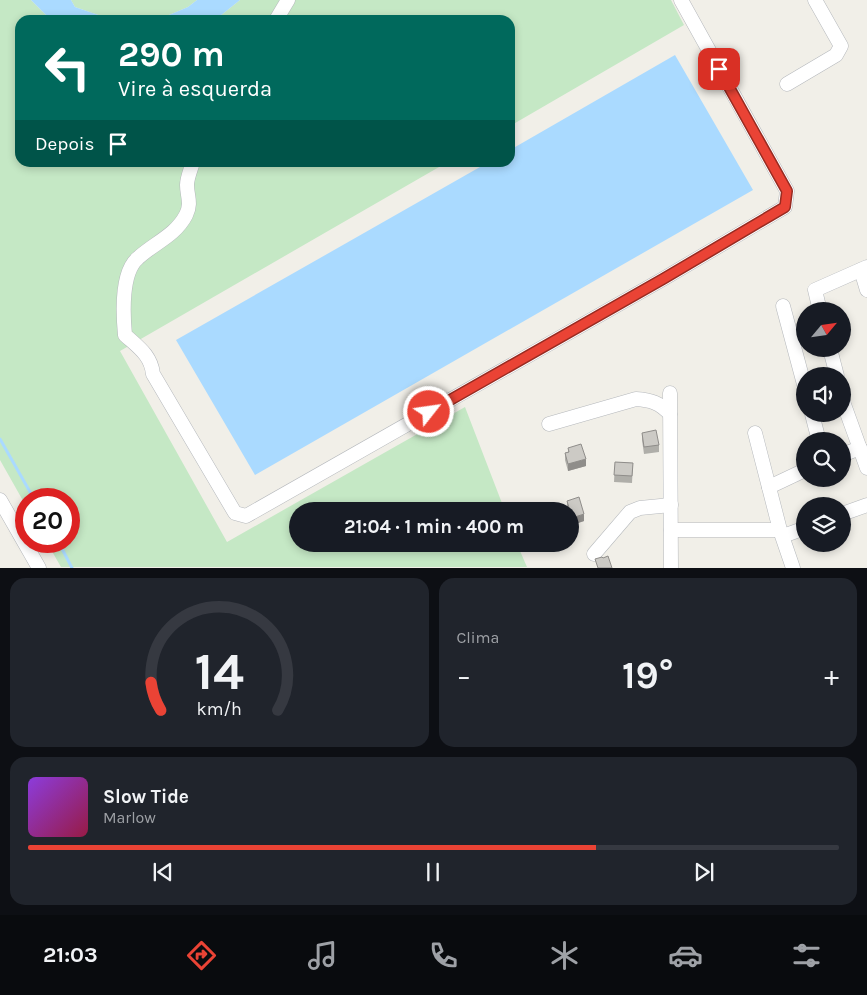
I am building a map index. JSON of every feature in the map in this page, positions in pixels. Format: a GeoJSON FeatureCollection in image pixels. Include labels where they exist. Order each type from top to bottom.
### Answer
{"type":"FeatureCollection","features":[{"type":"Feature","properties":{"kind":"street"},"geometry":{"type":"LineString","coordinates":[[279,15],[288,0]]}},
{"type":"Feature","properties":{"kind":"street"},"geometry":{"type":"LineString","coordinates":[[192,167],[187,185],[190,198],[187,213],[179,225],[166,238],[138,257],[130,265],[124,296],[125,335],[149,358],[152,363],[153,374],[235,513],[246,516],[663,279],[785,207],[787,191],[681,0]]}},
{"type":"Feature","properties":{"kind":"street"},"geometry":{"type":"LineString","coordinates":[[787,84],[836,55],[841,46],[815,0]]}},
{"type":"Feature","properties":{"kind":"street"},"geometry":{"type":"LineString","coordinates":[[818,302],[815,290],[864,269],[867,290]]}},
{"type":"Feature","properties":{"kind":"street"},"geometry":{"type":"LineString","coordinates":[[783,306],[799,367]]}},
{"type":"Feature","properties":{"kind":"street"},"geometry":{"type":"LineString","coordinates":[[670,393],[671,568]]}},
{"type":"Feature","properties":{"kind":"street"},"geometry":{"type":"LineString","coordinates":[[549,424],[636,399],[662,405],[670,414]]}},
{"type":"Feature","properties":{"kind":"street"},"geometry":{"type":"LineString","coordinates":[[850,422],[867,468]]}},
{"type":"Feature","properties":{"kind":"street"},"geometry":{"type":"LineString","coordinates":[[755,433],[793,568]]}},
{"type":"Feature","properties":{"kind":"street"},"geometry":{"type":"LineString","coordinates":[[851,451],[860,448]]}},
{"type":"Feature","properties":{"kind":"street"},"geometry":{"type":"LineString","coordinates":[[769,487],[796,474]]}},
{"type":"Feature","properties":{"kind":"street"},"geometry":{"type":"LineString","coordinates":[[0,500],[39,568]]}},
{"type":"Feature","properties":{"kind":"street"},"geometry":{"type":"LineString","coordinates":[[594,554],[630,512],[640,508],[671,505]]}},
{"type":"Feature","properties":{"kind":"street"},"geometry":{"type":"LineString","coordinates":[[851,511],[867,505]]}},
{"type":"Feature","properties":{"kind":"street"},"geometry":{"type":"LineString","coordinates":[[671,530],[782,533],[796,530]]}},
{"type":"Feature","properties":{"kind":"green space"},"geometry":{"type":"Polygon","coordinates":[[[0,0],[31,0],[46,15],[15,15],[15,167],[439,167],[120,351],[227,542],[289,507],[289,552],[520,552],[527,567],[61,567],[53,553],[80,553],[80,488],[16,488],[0,460],[0,0]]]}},
{"type":"Feature","properties":{"kind":"green space"},"geometry":{"type":"Polygon","coordinates":[[[71,0],[197,0],[188,7],[169,15],[98,15],[75,7],[71,0]]]}},
{"type":"Feature","properties":{"kind":"green space"},"geometry":{"type":"Polygon","coordinates":[[[240,0],[671,0],[684,25],[515,123],[515,15],[221,15],[240,0]]]}},
{"type":"Feature","properties":{"kind":"green space"},"geometry":{"type":"Polygon","coordinates":[[[465,407],[502,502],[298,502],[465,407]]]}},
{"type":"Feature","properties":{"kind":"water"},"geometry":{"type":"Polygon","coordinates":[[[31,0],[71,0],[75,7],[98,15],[46,15],[31,0]]]}},
{"type":"Feature","properties":{"kind":"water"},"geometry":{"type":"Polygon","coordinates":[[[197,0],[240,0],[221,15],[169,15],[188,7],[197,0]]]}},
{"type":"Feature","properties":{"kind":"water"},"geometry":{"type":"Polygon","coordinates":[[[675,55],[753,190],[255,475],[176,340],[480,167],[515,167],[515,147],[675,55]]]}},
{"type":"Feature","properties":{"kind":"building"},"geometry":{"type":"Polygon","coordinates":[[[656,430],[659,445],[644,447],[642,433],[656,430]]]}},
{"type":"Feature","properties":{"kind":"building"},"geometry":{"type":"Polygon","coordinates":[[[581,444],[586,459],[568,464],[565,453],[569,452],[568,448],[581,444]]]}},
{"type":"Feature","properties":{"kind":"building"},"geometry":{"type":"Polygon","coordinates":[[[615,462],[633,463],[632,476],[614,475],[615,462]]]}},
{"type":"Feature","properties":{"kind":"building"},"geometry":{"type":"Polygon","coordinates":[[[579,497],[584,514],[579,516],[579,502],[567,501],[579,497]]]}},
{"type":"Feature","properties":{"kind":"building"},"geometry":{"type":"Polygon","coordinates":[[[608,556],[612,568],[598,568],[595,559],[608,556]]]}},
{"type":"Feature","properties":{"kind":"waterway"},"geometry":{"type":"LineString","coordinates":[[0,439],[28,488]]}},
{"type":"Feature","properties":{"kind":"waterway"},"geometry":{"type":"LineString","coordinates":[[64,553],[72,568]]}},
{"type":"Feature","properties":{"kind":"route"},"geometry":{"type":"LineString","coordinates":[[429,412],[663,279],[785,207],[787,191],[719,69]]}}]}
